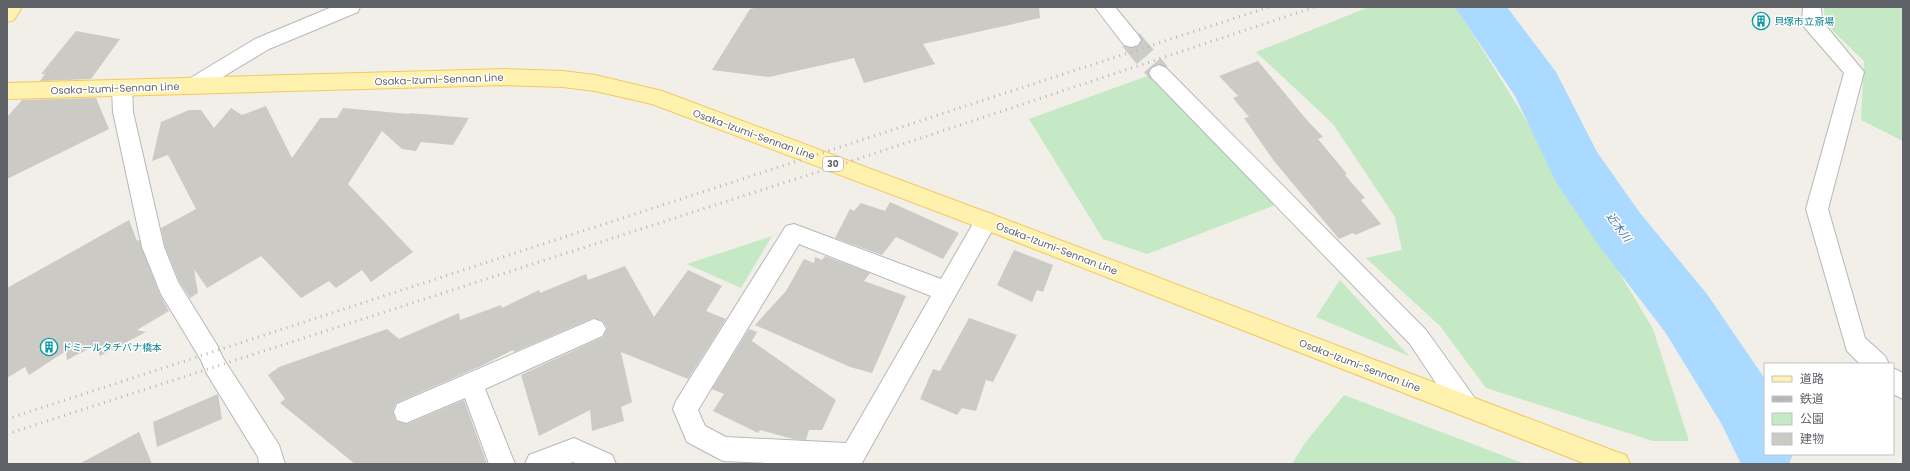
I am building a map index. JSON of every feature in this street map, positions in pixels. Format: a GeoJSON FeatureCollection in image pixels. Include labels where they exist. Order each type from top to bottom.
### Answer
{"type":"FeatureCollection","features":[{"type":"Feature","properties":{"kind":"main road"},"geometry":{"type":"LineString","coordinates":[[7,15],[13,7]]}},
{"type":"Feature","properties":{"kind":"main road","name":"Osaka-Izumi-Sennan Line"},"geometry":{"type":"LineString","coordinates":[[7,91],[504,77],[556,78],[595,83],[655,97],[986,221],[1617,464]]}},
{"type":"Feature","properties":{"kind":"street"},"geometry":{"type":"LineString","coordinates":[[194,85],[262,44],[351,7]]}},
{"type":"Feature","properties":{"kind":"street"},"geometry":{"type":"LineString","coordinates":[[1104,7],[1131,40]]}},
{"type":"Feature","properties":{"kind":"street"},"geometry":{"type":"LineString","coordinates":[[1812,7],[1812,23],[1854,72],[1817,209],[1855,344],[1876,363]]}},
{"type":"Feature","properties":{"kind":"street"},"geometry":{"type":"LineString","coordinates":[[1159,73],[1418,337],[1465,405]]}},
{"type":"Feature","properties":{"kind":"street"},"geometry":{"type":"LineString","coordinates":[[122,88],[123,112],[153,247],[169,287],[209,353],[215,366],[270,453],[272,464]]}},
{"type":"Feature","properties":{"kind":"street"},"geometry":{"type":"LineString","coordinates":[[946,291],[794,233],[685,409],[696,434],[723,449],[853,455],[986,221]]}},
{"type":"Feature","properties":{"kind":"street"},"geometry":{"type":"LineString","coordinates":[[406,412],[594,329]]}},
{"type":"Feature","properties":{"kind":"street"},"geometry":{"type":"LineString","coordinates":[[1894,380],[1903,388]]}},
{"type":"Feature","properties":{"kind":"street"},"geometry":{"type":"LineString","coordinates":[[471,383],[502,464]]}},
{"type":"Feature","properties":{"kind":"street"},"geometry":{"type":"LineString","coordinates":[[538,464],[574,450],[603,464]]}},
{"type":"Feature","properties":{"kind":"green space"},"geometry":{"type":"Polygon","coordinates":[[[1369,7],[1456,7],[1585,215],[1653,329],[1689,441],[1653,441],[1486,388],[1440,326],[1366,258],[1402,250],[1395,217],[1333,124],[1256,52],[1369,7]]]}},
{"type":"Feature","properties":{"kind":"green space"},"geometry":{"type":"Polygon","coordinates":[[[1824,7],[1903,7],[1903,141],[1861,120],[1864,61],[1825,23],[1824,7]]]}},
{"type":"Feature","properties":{"kind":"green space"},"geometry":{"type":"Polygon","coordinates":[[[1150,75],[1275,205],[1147,254],[1103,239],[1029,119],[1150,75]]]}},
{"type":"Feature","properties":{"kind":"green space"},"geometry":{"type":"Polygon","coordinates":[[[772,236],[741,288],[687,264],[772,236]]]}},
{"type":"Feature","properties":{"kind":"green space"},"geometry":{"type":"Polygon","coordinates":[[[1340,280],[1409,356],[1316,317],[1340,280]]]}},
{"type":"Feature","properties":{"kind":"green space"},"geometry":{"type":"Polygon","coordinates":[[[1344,395],[1525,464],[1292,464],[1305,443],[1344,395]]]}},
{"type":"Feature","properties":{"kind":"building"},"geometry":{"type":"Polygon","coordinates":[[[759,7],[1039,7],[1040,18],[923,44],[935,64],[864,83],[854,58],[769,77],[712,70],[750,9],[759,7]]]}},
{"type":"Feature","properties":{"kind":"building"},"geometry":{"type":"Polygon","coordinates":[[[76,31],[120,39],[91,79],[40,81],[45,74],[41,74],[76,31]]]}},
{"type":"Feature","properties":{"kind":"building"},"geometry":{"type":"Polygon","coordinates":[[[1258,61],[1306,119],[1323,137],[1318,139],[1347,174],[1345,175],[1365,198],[1361,200],[1381,224],[1355,235],[1353,233],[1339,239],[1274,161],[1244,118],[1249,117],[1233,98],[1238,96],[1219,76],[1258,61]]]}},
{"type":"Feature","properties":{"kind":"building"},"geometry":{"type":"Polygon","coordinates":[[[96,98],[109,129],[7,179],[7,117],[22,100],[96,98]]]}},
{"type":"Feature","properties":{"kind":"building"},"geometry":{"type":"Polygon","coordinates":[[[266,106],[292,158],[320,118],[337,118],[343,108],[469,118],[453,145],[421,142],[416,151],[402,149],[382,131],[348,184],[413,252],[371,282],[362,270],[336,288],[329,281],[301,298],[261,256],[207,288],[194,269],[198,293],[190,298],[179,281],[165,247],[161,228],[196,209],[168,155],[152,161],[161,122],[189,110],[201,110],[214,128],[231,108],[242,115],[266,106]]]}},
{"type":"Feature","properties":{"kind":"building"},"geometry":{"type":"Polygon","coordinates":[[[890,202],[959,233],[943,259],[896,237],[882,255],[835,238],[850,209],[854,211],[861,203],[885,211],[890,202]]]}},
{"type":"Feature","properties":{"kind":"building"},"geometry":{"type":"Polygon","coordinates":[[[129,220],[137,241],[139,240],[160,295],[169,311],[137,330],[146,332],[100,356],[96,345],[67,360],[66,351],[29,375],[25,367],[7,378],[7,288],[129,220]]]}},
{"type":"Feature","properties":{"kind":"building"},"geometry":{"type":"Polygon","coordinates":[[[1014,250],[1053,265],[1043,292],[1037,290],[1032,302],[997,285],[1014,250]]]}},
{"type":"Feature","properties":{"kind":"building"},"geometry":{"type":"Polygon","coordinates":[[[825,256],[870,273],[864,281],[906,296],[872,373],[850,367],[755,325],[786,291],[804,259],[814,263],[815,257],[822,260],[825,256]]]}},
{"type":"Feature","properties":{"kind":"building"},"geometry":{"type":"Polygon","coordinates":[[[625,266],[654,317],[688,270],[722,286],[706,311],[726,319],[688,379],[621,352],[632,402],[621,407],[624,421],[592,431],[590,410],[539,436],[521,375],[603,337],[607,328],[603,321],[593,318],[514,352],[513,350],[483,365],[396,403],[393,411],[396,421],[407,424],[464,400],[487,464],[355,464],[280,403],[285,399],[268,375],[279,367],[387,329],[399,339],[459,313],[460,320],[501,305],[502,308],[539,290],[540,293],[586,274],[588,280],[625,266]]]}},
{"type":"Feature","properties":{"kind":"building"},"geometry":{"type":"Polygon","coordinates":[[[969,318],[1017,335],[993,382],[986,380],[976,411],[962,408],[957,415],[920,399],[933,369],[940,371],[969,318]]]}},
{"type":"Feature","properties":{"kind":"building"},"geometry":{"type":"Polygon","coordinates":[[[749,329],[757,332],[752,341],[836,400],[822,430],[809,430],[806,440],[793,439],[760,430],[758,433],[713,411],[724,394],[712,389],[749,329]]]}},
{"type":"Feature","properties":{"kind":"building"},"geometry":{"type":"Polygon","coordinates":[[[218,394],[222,419],[157,447],[153,422],[218,394]]]}},
{"type":"Feature","properties":{"kind":"building"},"geometry":{"type":"Polygon","coordinates":[[[139,432],[152,464],[79,464],[139,432]]]}},
{"type":"Feature","properties":{"kind":"waterway","name":"近木川"},"geometry":{"type":"LineString","coordinates":[[1480,7],[1537,86],[1577,168],[1620,230],[1686,313],[1744,402],[1764,442]]}},
{"type":"Feature","properties":{"kind":"tunnel"},"geometry":{"type":"LineString","coordinates":[[1131,40],[1159,73]]}},
{"type":"Feature","properties":{"kind":"railway"},"geometry":{"type":"LineString","coordinates":[[7,419],[1269,7]]}},
{"type":"Feature","properties":{"kind":"railway"},"geometry":{"type":"LineString","coordinates":[[7,434],[873,154],[1315,7]]}},
{"type":"Feature","properties":{"kind":"place","name":"貝塚市立斎場"},"geometry":{"type":"Point","coordinates":[1761,21]}},
{"type":"Feature","properties":{"kind":"place","name":"ドミールタチバナ橋本"},"geometry":{"type":"Point","coordinates":[49,347]}}]}
